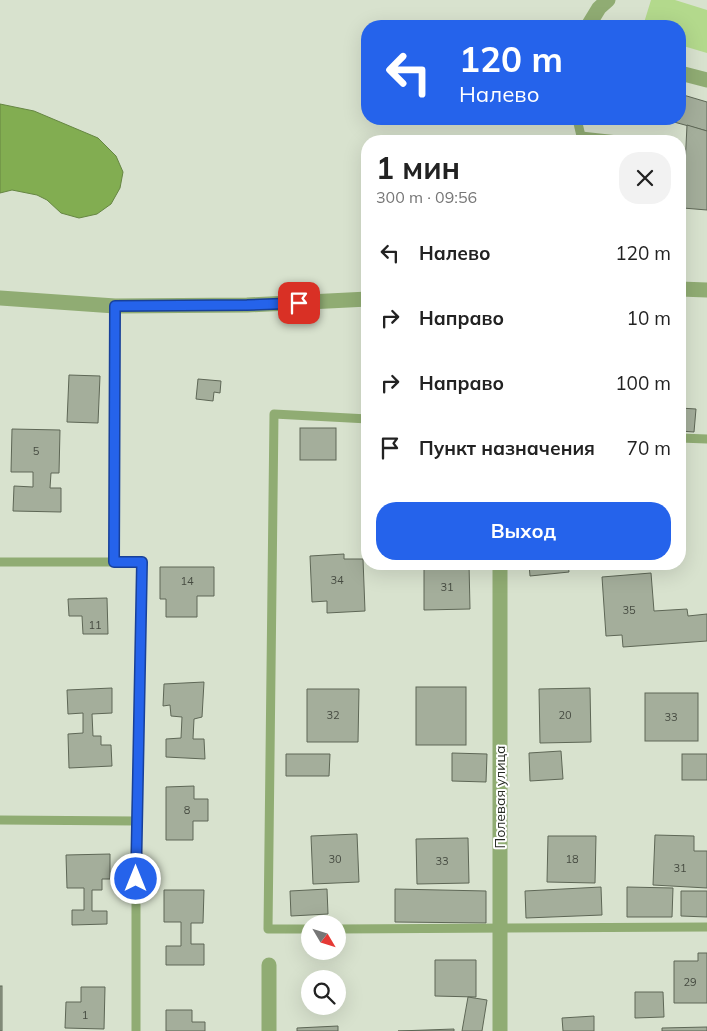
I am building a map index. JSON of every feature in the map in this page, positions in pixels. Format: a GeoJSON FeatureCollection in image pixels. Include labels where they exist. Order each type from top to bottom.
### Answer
{"type":"FeatureCollection","features":[{"type":"Feature","properties":{"kind":"street"},"geometry":{"type":"LineString","coordinates":[[592,20],[599,8],[608,0]]}},
{"type":"Feature","properties":{"kind":"street"},"geometry":{"type":"LineString","coordinates":[[686,75],[707,80]]}},
{"type":"Feature","properties":{"kind":"street"},"geometry":{"type":"LineString","coordinates":[[686,289],[707,290]]}},
{"type":"Feature","properties":{"kind":"street"},"geometry":{"type":"LineString","coordinates":[[0,298],[115,306],[247,305],[361,299]]}},
{"type":"Feature","properties":{"kind":"street","name":"Полевая улица"},"geometry":{"type":"LineString","coordinates":[[500,570],[500,1031]]}},
{"type":"Feature","properties":{"kind":"street"},"geometry":{"type":"LineString","coordinates":[[269,965],[269,1031]]}},
{"type":"Feature","properties":{"kind":"lane"},"geometry":{"type":"LineString","coordinates":[[114,562],[115,306]]}},
{"type":"Feature","properties":{"kind":"lane"},"geometry":{"type":"LineString","coordinates":[[301,929],[268,929],[274,414],[361,419]]}},
{"type":"Feature","properties":{"kind":"lane"},"geometry":{"type":"LineString","coordinates":[[686,438],[707,439]]}},
{"type":"Feature","properties":{"kind":"lane"},"geometry":{"type":"LineString","coordinates":[[0,562],[142,562],[136,822],[136,1031]]}},
{"type":"Feature","properties":{"kind":"lane"},"geometry":{"type":"LineString","coordinates":[[0,820],[136,822]]}},
{"type":"Feature","properties":{"kind":"lane"},"geometry":{"type":"LineString","coordinates":[[346,929],[707,927]]}},
{"type":"Feature","properties":{"kind":"shaded area"},"geometry":{"type":"Polygon","coordinates":[[[651,0],[675,0],[707,10],[707,53],[686,47],[686,20],[645,20],[651,0]]]}},
{"type":"Feature","properties":{"kind":"shaded area"},"geometry":{"type":"Polygon","coordinates":[[[0,104],[34,111],[98,138],[116,156],[123,172],[120,188],[111,204],[97,214],[79,218],[61,213],[47,200],[37,195],[12,190],[0,193],[0,104]]]}},
{"type":"Feature","properties":{"kind":"building"},"geometry":{"type":"Polygon","coordinates":[[[686,96],[707,102],[707,131],[685,125],[686,96]]]}},
{"type":"Feature","properties":{"kind":"building"},"geometry":{"type":"Polygon","coordinates":[[[687,125],[707,131],[707,210],[686,208],[687,125]]]}},
{"type":"Feature","properties":{"kind":"building"},"geometry":{"type":"Polygon","coordinates":[[[69,375],[100,376],[98,423],[67,422],[69,375]]]}},
{"type":"Feature","properties":{"kind":"building"},"geometry":{"type":"Polygon","coordinates":[[[198,379],[221,381],[220,393],[214,392],[213,401],[196,399],[198,379]]]}},
{"type":"Feature","properties":{"kind":"building"},"geometry":{"type":"Polygon","coordinates":[[[686,408],[696,409],[694,432],[686,431],[686,408]]]}},
{"type":"Feature","properties":{"kind":"building"},"geometry":{"type":"Polygon","coordinates":[[[300,428],[336,428],[336,460],[300,460],[300,428]]]}},
{"type":"Feature","properties":{"kind":"building"},"geometry":{"type":"Polygon","coordinates":[[[12,429],[60,430],[59,473],[51,473],[50,488],[61,488],[61,512],[13,511],[14,486],[33,487],[33,472],[11,472],[12,429]]]}},
{"type":"Feature","properties":{"kind":"building"},"geometry":{"type":"Polygon","coordinates":[[[344,554],[344,559],[361,559],[361,570],[363,570],[365,611],[327,613],[327,601],[312,602],[310,556],[344,554]]]}},
{"type":"Feature","properties":{"kind":"building"},"geometry":{"type":"Polygon","coordinates":[[[160,567],[214,567],[214,596],[197,596],[197,617],[166,617],[166,599],[160,599],[160,567]]]}},
{"type":"Feature","properties":{"kind":"building"},"geometry":{"type":"Polygon","coordinates":[[[424,570],[469,570],[470,609],[424,610],[424,570]]]}},
{"type":"Feature","properties":{"kind":"building"},"geometry":{"type":"Polygon","coordinates":[[[530,570],[569,570],[569,572],[530,576],[530,570]]]}},
{"type":"Feature","properties":{"kind":"building"},"geometry":{"type":"Polygon","coordinates":[[[651,573],[654,611],[687,609],[688,616],[707,614],[707,641],[623,647],[622,635],[606,636],[602,577],[651,573]]]}},
{"type":"Feature","properties":{"kind":"building"},"geometry":{"type":"Polygon","coordinates":[[[107,598],[108,634],[83,634],[82,616],[69,616],[68,599],[107,598]]]}},
{"type":"Feature","properties":{"kind":"building"},"geometry":{"type":"Polygon","coordinates":[[[204,682],[202,717],[194,719],[193,739],[204,739],[205,759],[166,757],[166,739],[181,738],[182,717],[171,716],[170,705],[163,706],[164,684],[204,682]]]}},
{"type":"Feature","properties":{"kind":"building"},"geometry":{"type":"Polygon","coordinates":[[[416,687],[466,687],[466,745],[416,745],[416,687]]]}},
{"type":"Feature","properties":{"kind":"building"},"geometry":{"type":"Polygon","coordinates":[[[112,688],[112,713],[92,714],[93,736],[101,736],[101,745],[111,745],[112,766],[69,768],[68,734],[83,733],[83,713],[68,714],[67,690],[112,688]]]}},
{"type":"Feature","properties":{"kind":"building"},"geometry":{"type":"Polygon","coordinates":[[[590,688],[591,742],[540,743],[539,689],[590,688]]]}},
{"type":"Feature","properties":{"kind":"building"},"geometry":{"type":"Polygon","coordinates":[[[307,689],[359,689],[358,742],[307,742],[307,689]]]}},
{"type":"Feature","properties":{"kind":"building"},"geometry":{"type":"Polygon","coordinates":[[[645,693],[698,693],[698,741],[645,741],[645,693]]]}},
{"type":"Feature","properties":{"kind":"building"},"geometry":{"type":"Polygon","coordinates":[[[561,751],[563,779],[530,781],[529,753],[561,751]]]}},
{"type":"Feature","properties":{"kind":"building"},"geometry":{"type":"Polygon","coordinates":[[[452,753],[487,754],[486,782],[452,781],[452,753]]]}},
{"type":"Feature","properties":{"kind":"building"},"geometry":{"type":"Polygon","coordinates":[[[286,754],[330,754],[329,776],[286,776],[286,754]]]}},
{"type":"Feature","properties":{"kind":"building"},"geometry":{"type":"Polygon","coordinates":[[[682,754],[707,754],[707,780],[682,780],[682,754]]]}},
{"type":"Feature","properties":{"kind":"building"},"geometry":{"type":"Polygon","coordinates":[[[194,786],[194,799],[208,799],[208,821],[193,821],[193,840],[166,840],[166,787],[194,786]]]}},
{"type":"Feature","properties":{"kind":"building"},"geometry":{"type":"Polygon","coordinates":[[[357,834],[359,882],[313,884],[311,836],[357,834]]]}},
{"type":"Feature","properties":{"kind":"building"},"geometry":{"type":"Polygon","coordinates":[[[655,835],[694,836],[694,851],[707,851],[707,888],[653,885],[655,835]]]}},
{"type":"Feature","properties":{"kind":"building"},"geometry":{"type":"Polygon","coordinates":[[[548,836],[596,836],[595,883],[547,882],[548,836]]]}},
{"type":"Feature","properties":{"kind":"building"},"geometry":{"type":"Polygon","coordinates":[[[468,838],[469,883],[417,884],[416,839],[468,838]]]}},
{"type":"Feature","properties":{"kind":"building"},"geometry":{"type":"Polygon","coordinates":[[[110,854],[110,879],[102,879],[102,890],[92,890],[92,911],[107,911],[107,924],[72,925],[72,910],[84,910],[84,888],[67,888],[66,855],[110,854]]]}},
{"type":"Feature","properties":{"kind":"building"},"geometry":{"type":"Polygon","coordinates":[[[601,887],[602,915],[526,918],[525,891],[601,887]]]}},
{"type":"Feature","properties":{"kind":"building"},"geometry":{"type":"Polygon","coordinates":[[[627,887],[673,888],[672,917],[627,917],[627,887]]]}},
{"type":"Feature","properties":{"kind":"building"},"geometry":{"type":"Polygon","coordinates":[[[327,889],[328,914],[291,916],[290,891],[327,889]]]}},
{"type":"Feature","properties":{"kind":"building"},"geometry":{"type":"Polygon","coordinates":[[[395,889],[486,891],[486,923],[395,922],[395,889]]]}},
{"type":"Feature","properties":{"kind":"building"},"geometry":{"type":"Polygon","coordinates":[[[164,890],[204,890],[203,923],[191,923],[191,944],[204,944],[204,965],[166,965],[166,946],[181,946],[181,922],[164,922],[164,890]]]}},
{"type":"Feature","properties":{"kind":"building"},"geometry":{"type":"Polygon","coordinates":[[[681,891],[707,891],[707,917],[681,916],[681,891]]]}},
{"type":"Feature","properties":{"kind":"building"},"geometry":{"type":"Polygon","coordinates":[[[698,953],[707,953],[707,1003],[674,1003],[674,961],[698,961],[698,953]]]}},
{"type":"Feature","properties":{"kind":"building"},"geometry":{"type":"Polygon","coordinates":[[[435,960],[476,960],[476,997],[435,996],[435,960]]]}},
{"type":"Feature","properties":{"kind":"building"},"geometry":{"type":"Polygon","coordinates":[[[0,986],[2,986],[2,1031],[0,1031],[0,986]]]}},
{"type":"Feature","properties":{"kind":"building"},"geometry":{"type":"Polygon","coordinates":[[[81,987],[105,987],[104,1029],[65,1028],[66,1002],[81,1002],[81,987]]]}},
{"type":"Feature","properties":{"kind":"building"},"geometry":{"type":"Polygon","coordinates":[[[635,992],[663,992],[664,1017],[635,1018],[635,992]]]}},
{"type":"Feature","properties":{"kind":"building"},"geometry":{"type":"Polygon","coordinates":[[[468,997],[487,1000],[482,1031],[462,1031],[468,997]]]}},
{"type":"Feature","properties":{"kind":"building"},"geometry":{"type":"Polygon","coordinates":[[[166,1010],[192,1010],[192,1022],[205,1022],[205,1031],[166,1031],[166,1010]]]}},
{"type":"Feature","properties":{"kind":"building"},"geometry":{"type":"Polygon","coordinates":[[[594,1016],[594,1031],[563,1031],[562,1018],[594,1016]]]}},
{"type":"Feature","properties":{"kind":"building"},"geometry":{"type":"Polygon","coordinates":[[[338,1026],[338,1031],[297,1031],[297,1028],[338,1026]]]}},
{"type":"Feature","properties":{"kind":"building"},"geometry":{"type":"Polygon","coordinates":[[[707,1027],[707,1031],[662,1031],[662,1028],[707,1027]]]}},
{"type":"Feature","properties":{"kind":"building"},"geometry":{"type":"Polygon","coordinates":[[[454,1029],[454,1031],[398,1031],[454,1029]]]}},
{"type":"Feature","properties":{"kind":"route"},"geometry":{"type":"LineString","coordinates":[[136,879],[142,562],[114,562],[115,306],[299,303]]}}]}
